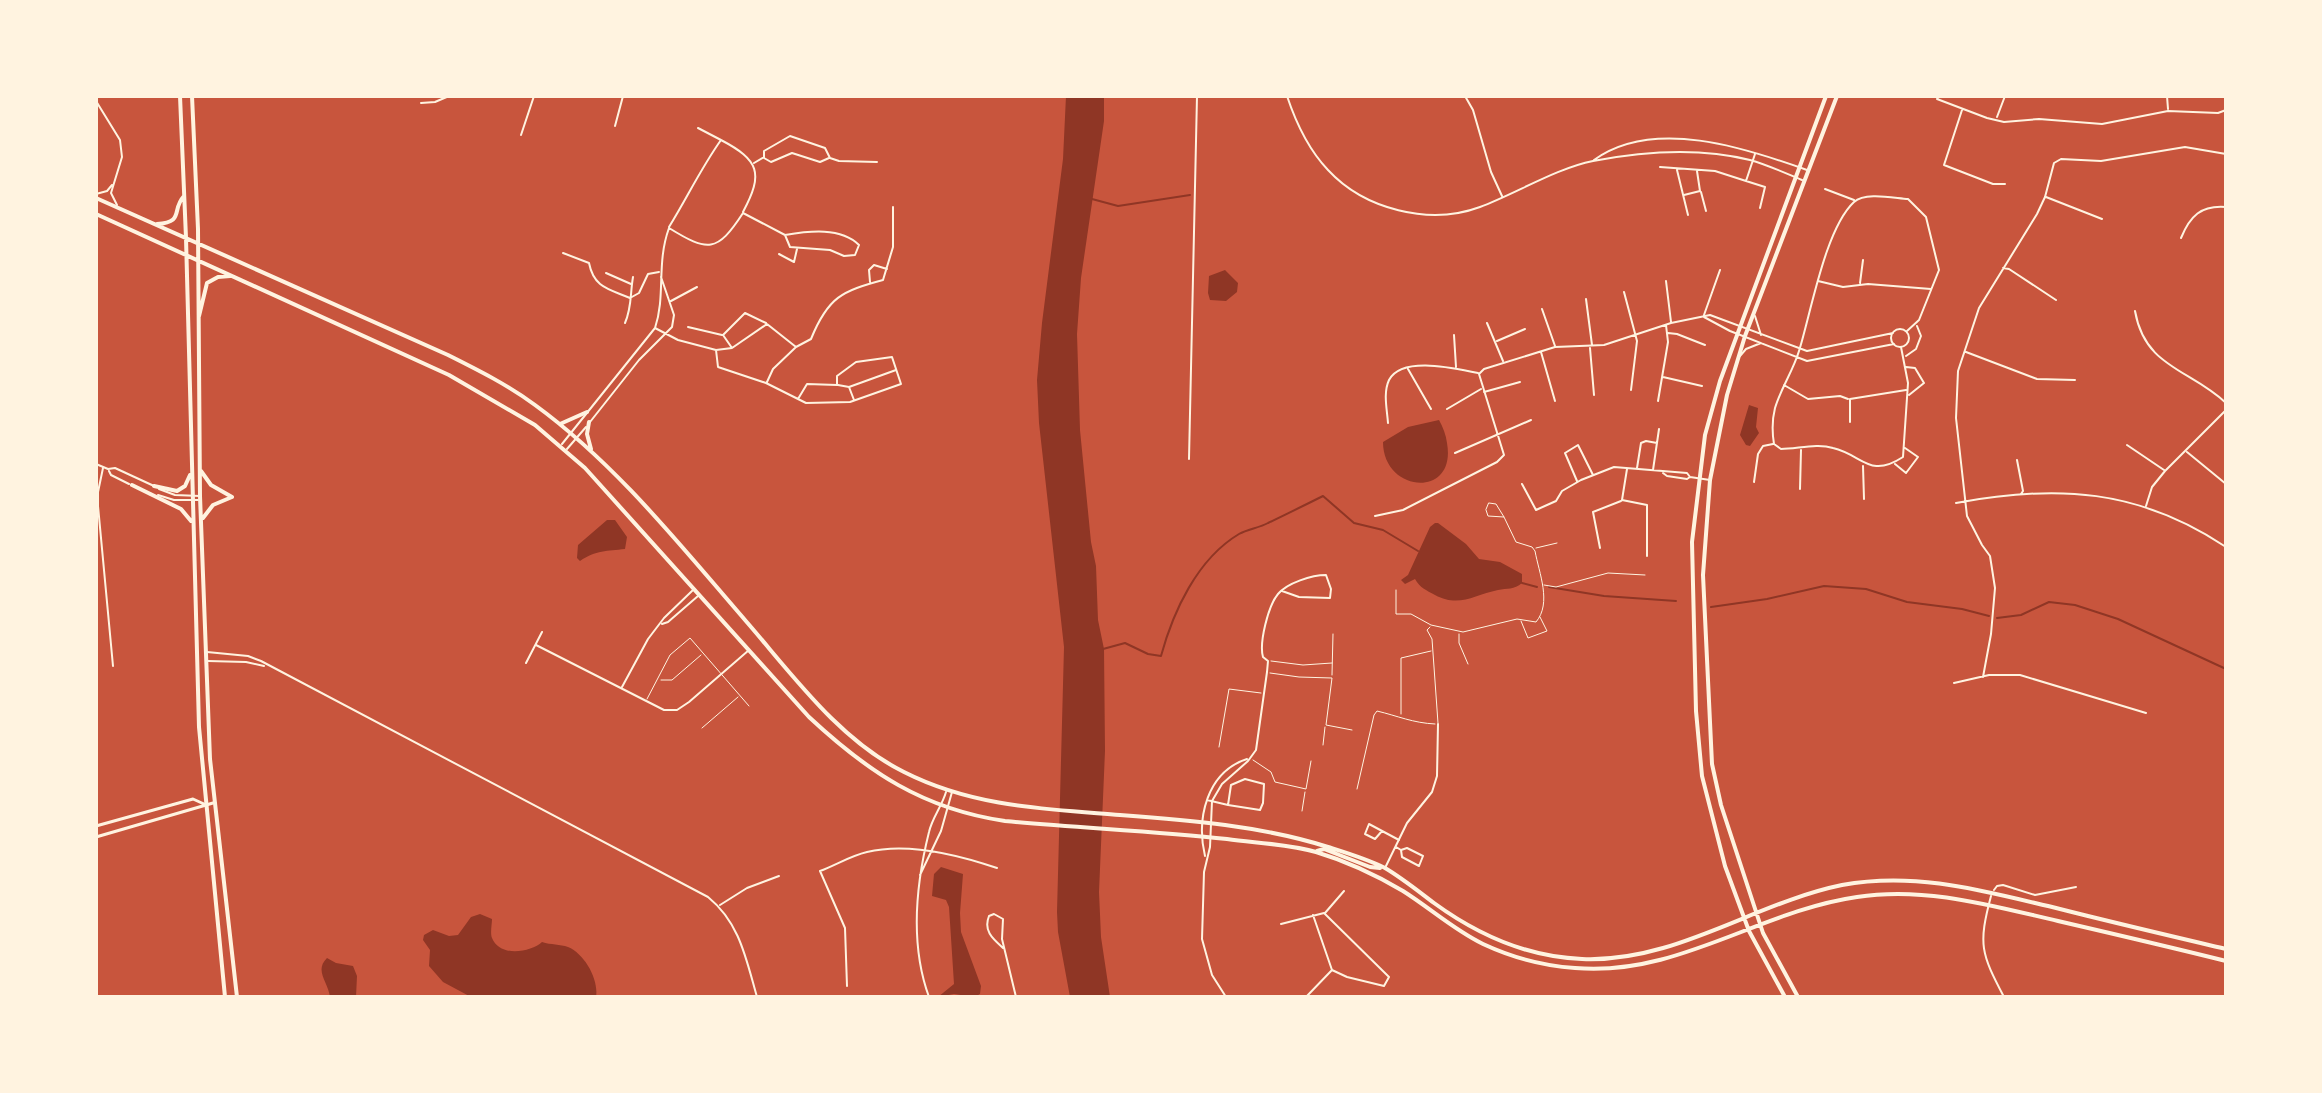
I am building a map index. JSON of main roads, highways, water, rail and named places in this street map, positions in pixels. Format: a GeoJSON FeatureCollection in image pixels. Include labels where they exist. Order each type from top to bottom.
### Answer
{"type":"FeatureCollection","features":[{"type":"Feature","properties":{"kind":"highway"},"geometry":{"type":"LineString","coordinates":[[180,96],[199,727],[204,804],[225,997]]}},
{"type":"Feature","properties":{"kind":"highway"},"geometry":{"type":"LineString","coordinates":[[192,96],[198,243],[200,498],[213,803],[237,997]]}},
{"type":"Feature","properties":{"kind":"highway"},"geometry":{"type":"LineString","coordinates":[[1785,997],[1749,931],[1721,852],[1699,757],[1693,652],[1692,542],[1698,478],[1714,404],[1826,96]]}},
{"type":"Feature","properties":{"kind":"highway"},"geometry":{"type":"LineString","coordinates":[[1798,997],[1760,926],[1721,805],[1709,748],[1703,575],[1710,480],[1727,395],[1745,336],[1837,96]]}},
{"type":"Feature","properties":{"kind":"highway"},"geometry":{"type":"LineString","coordinates":[[96,196],[448,355],[501,382],[560,424],[594,455],[654,517],[814,699],[855,740],[900,771],[946,790],[994,804],[1203,823],[1261,831],[1323,845],[1385,868],[1475,929],[1508,944],[1563,958],[1587,960],[1641,954],[1820,890],[1886,879],[1935,881],[2226,949]]}},
{"type":"Feature","properties":{"kind":"highway"},"geometry":{"type":"LineString","coordinates":[[155,224],[172,220],[184,196]]}},
{"type":"Feature","properties":{"kind":"highway"},"geometry":{"type":"LineString","coordinates":[[96,214],[449,375],[497,400],[535,425],[585,468],[809,717],[842,747],[875,773],[912,795],[974,817],[1204,836],[1314,851],[1359,868],[1403,891],[1454,928],[1481,943],[1508,954],[1559,967],[1612,969],[1644,965],[1683,955],[1822,904],[1874,894],[1931,895],[1989,905],[2226,961]]}},
{"type":"Feature","properties":{"kind":"highway"},"geometry":{"type":"LineString","coordinates":[[198,318],[207,283],[218,277],[233,276]]}},
{"type":"Feature","properties":{"kind":"highway"},"geometry":{"type":"LineString","coordinates":[[560,424],[587,412]]}},
{"type":"Feature","properties":{"kind":"highway"},"geometry":{"type":"LineString","coordinates":[[589,422],[588,439],[594,455]]}},
{"type":"Feature","properties":{"kind":"highway"},"geometry":{"type":"LineString","coordinates":[[200,470],[211,485],[232,497],[213,505],[201,523]]}},
{"type":"Feature","properties":{"kind":"highway"},"geometry":{"type":"LineString","coordinates":[[154,486],[177,491],[185,486],[191,472]]}},
{"type":"Feature","properties":{"kind":"highway"},"geometry":{"type":"LineString","coordinates":[[132,485],[181,509],[192,523]]}},
{"type":"Feature","properties":{"kind":"highway"},"geometry":{"type":"LineString","coordinates":[[1314,851],[1324,849],[1370,867],[1385,868]]}},
{"type":"Feature","properties":{"kind":"main road"},"geometry":{"type":"LineString","coordinates":[[96,826],[193,799],[204,804]]}},
{"type":"Feature","properties":{"kind":"main road"},"geometry":{"type":"LineString","coordinates":[[96,837],[213,803]]}},
{"type":"Feature","properties":{"kind":"waterway"},"geometry":{"type":"LineString","coordinates":[[1092,199],[1118,206],[1190,195]]}},
{"type":"Feature","properties":{"kind":"waterway"},"geometry":{"type":"LineString","coordinates":[[1103,649],[1125,643],[1148,654],[1161,656],[1180,605],[1211,557],[1239,534],[1265,525],[1323,496],[1354,523],[1383,530],[1418,551]]}},
{"type":"Feature","properties":{"kind":"waterway"},"geometry":{"type":"LineString","coordinates":[[1522,583],[1537,587]]}},
{"type":"Feature","properties":{"kind":"waterway"},"geometry":{"type":"LineString","coordinates":[[1711,607],[1824,586],[1866,589],[1907,602],[1989,616]]}},
{"type":"Feature","properties":{"kind":"waterway"},"geometry":{"type":"LineString","coordinates":[[1549,587],[1604,596],[1676,601]]}},
{"type":"Feature","properties":{"kind":"waterway"},"geometry":{"type":"LineString","coordinates":[[1997,618],[2021,615],[2049,602],[2075,605],[2118,619],[2226,669]]}}]}
